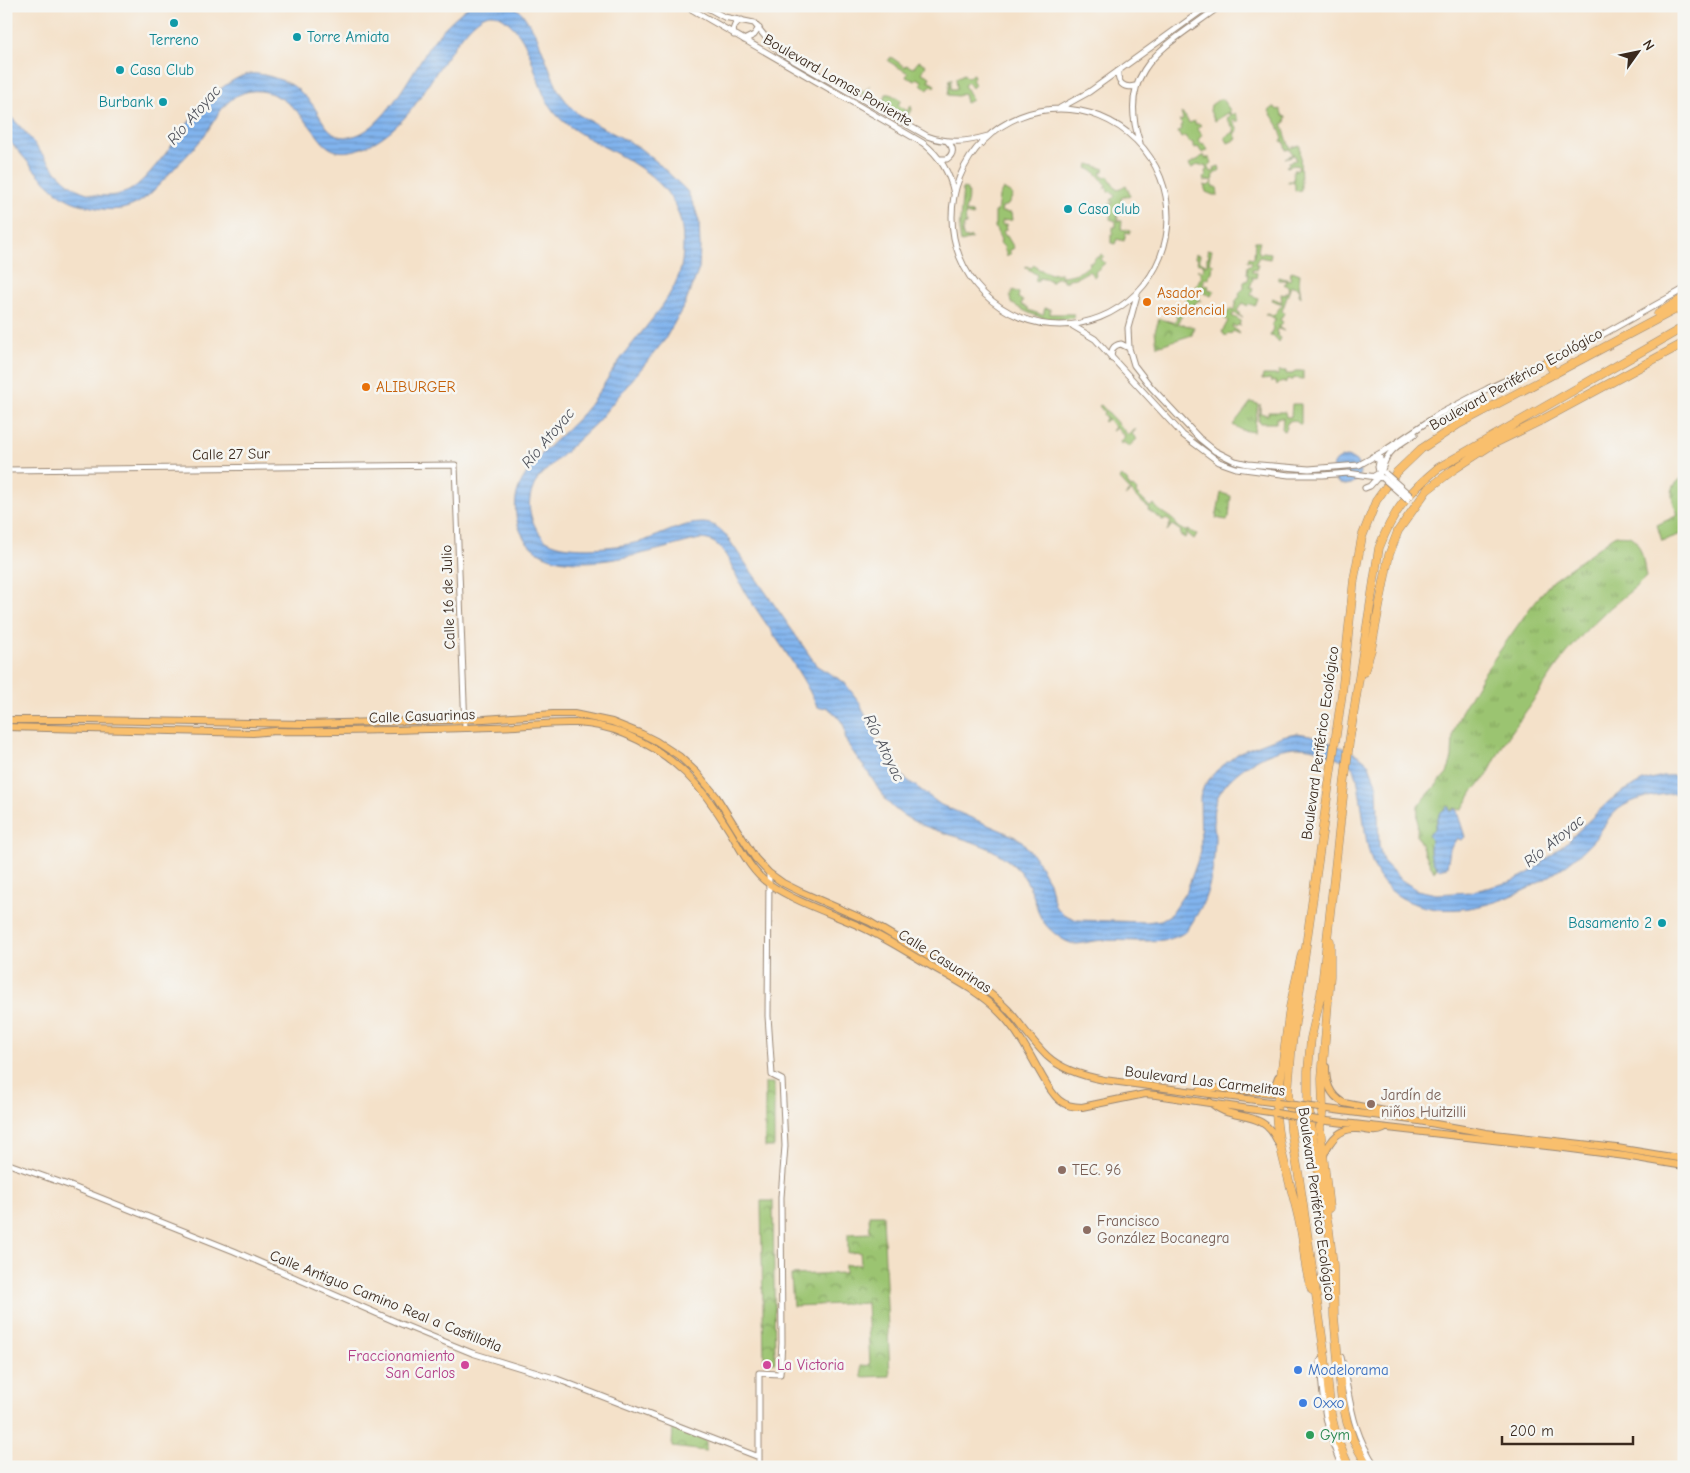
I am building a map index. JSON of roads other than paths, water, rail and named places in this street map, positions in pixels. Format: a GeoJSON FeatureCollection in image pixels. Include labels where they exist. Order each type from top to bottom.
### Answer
{"type":"FeatureCollection","features":[{"type":"Feature","properties":{"kind":"highway"},"geometry":{"type":"LineString","coordinates":[[1649,322],[1662,310],[1684,298]]}},
{"type":"Feature","properties":{"kind":"highway","name":"Boulevard Periférico Ecológico"},"geometry":{"type":"LineString","coordinates":[[1349,1467],[1333,1427],[1325,1357],[1291,1131],[1288,1091],[1292,1044],[1301,993],[1342,692],[1357,558],[1362,537],[1376,501],[1396,473],[1409,459],[1434,439],[1649,322],[1684,305]]}},
{"type":"Feature","properties":{"kind":"highway","name":"Boulevard Periférico Ecológico"},"geometry":{"type":"LineString","coordinates":[[1367,1466],[1353,1440],[1341,1394],[1330,1230],[1315,1154],[1308,1102],[1308,1071],[1311,1038],[1321,994],[1340,808],[1379,548],[1400,505],[1438,468],[1684,328]]}},
{"type":"Feature","properties":{"kind":"highway"},"geometry":{"type":"LineString","coordinates":[[1360,676],[1366,669],[1371,650],[1388,555],[1413,501],[1453,470],[1503,438],[1540,421],[1684,343]]}},
{"type":"Feature","properties":{"kind":"highway"},"geometry":{"type":"LineString","coordinates":[[1615,379],[1655,344]]}},
{"type":"Feature","properties":{"kind":"highway"},"geometry":{"type":"LineString","coordinates":[[1548,362],[1554,374]]}},
{"type":"Feature","properties":{"kind":"highway"},"geometry":{"type":"LineString","coordinates":[[1501,432],[1519,425],[1540,421]]}},
{"type":"Feature","properties":{"kind":"highway"},"geometry":{"type":"LineString","coordinates":[[1310,918],[1290,1007],[1276,1113],[1277,1127],[1301,1230],[1309,1283],[1317,1301]]}},
{"type":"Feature","properties":{"kind":"highway"},"geometry":{"type":"LineString","coordinates":[[1328,919],[1330,976],[1320,1127],[1330,1230]]}},
{"type":"Feature","properties":{"kind":"main road","name":"Calle Casuarinas"},"geometry":{"type":"LineString","coordinates":[[6,720],[306,724],[465,720],[574,714],[612,722],[642,734],[679,756],[707,784],[755,858],[769,873],[801,892],[863,919]]}},
{"type":"Feature","properties":{"kind":"main road","name":"Calle Casuarinas"},"geometry":{"type":"LineString","coordinates":[[6,727],[253,733],[466,728],[581,722],[622,732],[643,742],[679,766],[714,805],[752,866],[769,884],[803,903],[870,931],[952,978],[994,1007],[1014,1029],[1057,1099],[1073,1107],[1095,1106],[1145,1094],[1276,1113]]}},
{"type":"Feature","properties":{"kind":"main road","name":"Boulevard Las Carmelitas"},"geometry":{"type":"LineString","coordinates":[[863,919],[988,992],[1004,1004],[1046,1056],[1060,1066],[1080,1074],[1104,1080],[1419,1121],[1486,1133],[1616,1148],[1684,1160]]}},
{"type":"Feature","properties":{"kind":"main road"},"geometry":{"type":"LineString","coordinates":[[1014,1029],[1018,1025],[1024,1028]]}},
{"type":"Feature","properties":{"kind":"main road"},"geometry":{"type":"LineString","coordinates":[[1325,1033],[1326,1072],[1329,1089],[1334,1097],[1344,1102],[1413,1117],[1419,1121]]}},
{"type":"Feature","properties":{"kind":"main road"},"geometry":{"type":"LineString","coordinates":[[1189,1091],[1215,1088],[1272,1093],[1284,1059]]}},
{"type":"Feature","properties":{"kind":"main road"},"geometry":{"type":"LineString","coordinates":[[1210,1102],[1218,1109],[1254,1119],[1269,1126],[1275,1135],[1284,1159]]}},
{"type":"Feature","properties":{"kind":"main road","name":"Boulevard Las Carmelitas"},"geometry":{"type":"LineString","coordinates":[[1276,1113],[1385,1128],[1564,1148],[1684,1166]]}},
{"type":"Feature","properties":{"kind":"main road"},"geometry":{"type":"LineString","coordinates":[[1324,1155],[1331,1140],[1344,1131],[1356,1129],[1374,1132],[1385,1128]]}},
{"type":"Feature","properties":{"kind":"street","name":"Boulevard Lomas Poniente"},"geometry":{"type":"LineString","coordinates":[[686,6],[930,148],[950,177],[954,196]]}},
{"type":"Feature","properties":{"kind":"street","name":"Boulevard Lomas Poniente"},"geometry":{"type":"LineString","coordinates":[[704,6],[724,16],[752,22],[772,45],[784,55],[927,136],[948,142],[966,141],[988,136]]}},
{"type":"Feature","properties":{"kind":"street"},"geometry":{"type":"LineString","coordinates":[[1058,109],[1089,92],[1208,6]]}},
{"type":"Feature","properties":{"kind":"street"},"geometry":{"type":"LineString","coordinates":[[1141,146],[1136,131],[1133,111],[1135,86],[1142,73],[1158,51],[1220,6]]}},
{"type":"Feature","properties":{"kind":"street"},"geometry":{"type":"LineString","coordinates":[[734,35],[734,27],[743,20]]}},
{"type":"Feature","properties":{"kind":"street"},"geometry":{"type":"LineString","coordinates":[[744,40],[754,35],[759,28]]}},
{"type":"Feature","properties":{"kind":"street"},"geometry":{"type":"LineString","coordinates":[[1118,71],[1118,77],[1122,84],[1126,87],[1135,86]]}},
{"type":"Feature","properties":{"kind":"street"},"geometry":{"type":"LineString","coordinates":[[1058,109],[1081,111],[1108,120],[1130,134],[1153,164],[1162,183],[1168,223],[1164,247],[1159,259],[1150,276],[1136,295],[1123,307],[1107,316],[1091,322],[1073,325],[1040,324],[1019,318],[990,300],[964,267],[956,246],[953,230],[954,196],[960,176],[970,157],[988,136],[1003,125],[1025,114],[1058,109]]}},
{"type":"Feature","properties":{"kind":"street"},"geometry":{"type":"LineString","coordinates":[[939,159],[943,160],[951,156],[953,148],[948,142]]}},
{"type":"Feature","properties":{"kind":"street"},"geometry":{"type":"LineString","coordinates":[[1365,488],[1370,486],[1382,474],[1384,462],[1394,449],[1440,417],[1488,391],[1600,336],[1684,289]]}},
{"type":"Feature","properties":{"kind":"street"},"geometry":{"type":"LineString","coordinates":[[1136,295],[1128,328],[1131,357],[1138,372],[1199,438],[1215,451],[1236,461],[1248,464],[1309,469],[1355,466],[1440,414],[1487,389],[1548,362]]}},
{"type":"Feature","properties":{"kind":"street"},"geometry":{"type":"LineString","coordinates":[[1073,325],[1095,339],[1183,435],[1219,462],[1236,468],[1288,475],[1356,474],[1371,476],[1382,474]]}},
{"type":"Feature","properties":{"kind":"street"},"geometry":{"type":"LineString","coordinates":[[1113,360],[1111,352],[1115,346],[1123,344],[1129,348]]}},
{"type":"Feature","properties":{"kind":"street"},"geometry":{"type":"LineString","coordinates":[[1182,420],[1189,432],[1188,436],[1183,435]]}},
{"type":"Feature","properties":{"kind":"street"},"geometry":{"type":"LineString","coordinates":[[1384,450],[1378,467],[1382,474],[1413,501]]}},
{"type":"Feature","properties":{"kind":"street"},"geometry":{"type":"LineString","coordinates":[[1372,457],[1379,460]]}},
{"type":"Feature","properties":{"kind":"street","name":"Calle 27 Sur"},"geometry":{"type":"LineString","coordinates":[[6,470],[455,465]]}},
{"type":"Feature","properties":{"kind":"street","name":"Calle 16 de Julio"},"geometry":{"type":"LineString","coordinates":[[455,465],[466,728]]}},
{"type":"Feature","properties":{"kind":"street"},"geometry":{"type":"LineString","coordinates":[[1338,466],[1338,474]]}},
{"type":"Feature","properties":{"kind":"street"},"geometry":{"type":"LineString","coordinates":[[1355,466],[1356,474]]}},
{"type":"Feature","properties":{"kind":"street"},"geometry":{"type":"LineString","coordinates":[[1288,475],[1289,468]]}},
{"type":"Feature","properties":{"kind":"street"},"geometry":{"type":"LineString","coordinates":[[1309,469],[1310,476]]}},
{"type":"Feature","properties":{"kind":"street"},"geometry":{"type":"LineString","coordinates":[[758,1467],[759,1373],[780,1374],[782,1343],[781,1197],[785,1146],[782,1080],[772,1075],[768,1016],[769,873]]}},
{"type":"Feature","properties":{"kind":"street","name":"Calle Antiguo Camino Real a Castillotla"},"geometry":{"type":"LineString","coordinates":[[6,1163],[68,1185],[234,1251],[472,1353],[557,1379],[758,1458]]}},
{"type":"Feature","properties":{"kind":"street","name":"Boulevard Periférico Ecológico"},"geometry":{"type":"LineString","coordinates":[[1336,1335],[1354,1423],[1364,1448],[1376,1467]]}},
{"type":"Feature","properties":{"kind":"street","name":"Boulevard Periférico Ecológico"},"geometry":{"type":"LineString","coordinates":[[1325,1357],[1320,1362],[1325,1417],[1342,1467]]}},
{"type":"Feature","properties":{"kind":"water"},"geometry":{"type":"Polygon","coordinates":[[[469,6],[514,6],[522,13],[536,34],[558,90],[569,105],[579,115],[637,146],[657,162],[687,191],[699,221],[699,269],[685,304],[664,341],[597,422],[539,477],[531,494],[529,505],[538,531],[546,540],[557,545],[595,548],[643,541],[679,527],[694,524],[702,523],[717,527],[725,534],[817,666],[844,682],[860,703],[877,743],[891,765],[902,776],[941,805],[1021,840],[1037,860],[1049,882],[1055,906],[1063,914],[1077,920],[1146,922],[1161,920],[1170,915],[1187,890],[1201,851],[1200,797],[1204,786],[1216,771],[1240,752],[1282,736],[1296,733],[1310,735],[1351,751],[1368,763],[1377,786],[1379,846],[1383,861],[1400,879],[1417,890],[1436,894],[1471,892],[1510,882],[1532,871],[1565,844],[1608,802],[1643,781],[1663,776],[1684,775],[1684,792],[1637,800],[1618,809],[1595,839],[1574,859],[1531,887],[1507,898],[1482,905],[1457,909],[1433,908],[1410,902],[1394,893],[1383,882],[1375,869],[1366,840],[1357,778],[1352,767],[1342,760],[1320,751],[1310,748],[1293,747],[1277,751],[1254,761],[1232,777],[1218,797],[1213,812],[1215,839],[1211,879],[1201,907],[1185,932],[1162,940],[1104,940],[1077,944],[1071,943],[1056,935],[1047,927],[1039,914],[1026,881],[1020,872],[1005,858],[979,844],[922,825],[896,810],[886,800],[847,743],[843,723],[827,707],[820,708],[817,706],[792,662],[745,592],[726,556],[716,544],[700,539],[630,556],[602,561],[576,562],[552,558],[533,548],[520,530],[516,517],[516,497],[523,479],[536,460],[589,405],[668,297],[679,275],[683,245],[682,227],[678,212],[671,198],[651,176],[639,167],[566,124],[554,112],[542,90],[525,44],[519,34],[505,19],[492,14],[483,17],[472,25],[448,54],[407,115],[388,133],[371,144],[344,152],[333,150],[324,144],[306,121],[281,98],[271,93],[249,91],[238,95],[226,104],[205,135],[160,184],[144,199],[127,208],[105,209],[82,205],[65,198],[43,180],[6,137],[6,112],[71,185],[85,192],[101,196],[118,195],[132,189],[146,177],[199,109],[219,90],[242,76],[253,74],[272,77],[293,86],[312,104],[325,125],[339,136],[345,137],[359,134],[371,127],[384,115],[436,38],[449,23],[469,6]]]}},
{"type":"Feature","properties":{"kind":"water"},"geometry":{"type":"Polygon","coordinates":[[[1346,457],[1356,461],[1360,471],[1356,481],[1346,485],[1336,481],[1332,471],[1336,461],[1346,457]]]}},
{"type":"Feature","properties":{"kind":"water"},"geometry":{"type":"Polygon","coordinates":[[[1448,806],[1451,812],[1456,808],[1465,837],[1461,840],[1457,838],[1450,849],[1447,867],[1438,869],[1431,856],[1431,840],[1428,835],[1435,828],[1439,814],[1448,806]]]}},
{"type":"Feature","properties":{"kind":"place","name":"Terreno"},"geometry":{"type":"Point","coordinates":[174,23]}},
{"type":"Feature","properties":{"kind":"place","name":"Torre Amiata"},"geometry":{"type":"Point","coordinates":[297,37]}},
{"type":"Feature","properties":{"kind":"place","name":"Casa Club"},"geometry":{"type":"Point","coordinates":[120,70]}},
{"type":"Feature","properties":{"kind":"place","name":"Burbank"},"geometry":{"type":"Point","coordinates":[163,102]}},
{"type":"Feature","properties":{"kind":"place","name":"Casa club"},"geometry":{"type":"Point","coordinates":[1068,209]}},
{"type":"Feature","properties":{"kind":"place","name":"Asador residencial"},"geometry":{"type":"Point","coordinates":[1147,302]}},
{"type":"Feature","properties":{"kind":"place","name":"ALIBURGER"},"geometry":{"type":"Point","coordinates":[366,387]}},
{"type":"Feature","properties":{"kind":"place","name":"Basamento 2"},"geometry":{"type":"Point","coordinates":[1662,923]}},
{"type":"Feature","properties":{"kind":"place","name":"Jardín de niños Huitzilli"},"geometry":{"type":"Point","coordinates":[1371,1104]}},
{"type":"Feature","properties":{"kind":"place","name":"TEC. 96"},"geometry":{"type":"Point","coordinates":[1062,1170]}},
{"type":"Feature","properties":{"kind":"place","name":"Francisco González Bocanegra"},"geometry":{"type":"Point","coordinates":[1087,1230]}},
{"type":"Feature","properties":{"kind":"place","name":"Fraccionamiento San Carlos"},"geometry":{"type":"Point","coordinates":[465,1365]}},
{"type":"Feature","properties":{"kind":"place","name":"La Victoria"},"geometry":{"type":"Point","coordinates":[767,1365]}},
{"type":"Feature","properties":{"kind":"place","name":"Modelorama"},"geometry":{"type":"Point","coordinates":[1298,1370]}},
{"type":"Feature","properties":{"kind":"place","name":"Oxxo"},"geometry":{"type":"Point","coordinates":[1303,1403]}},
{"type":"Feature","properties":{"kind":"place","name":"Gym"},"geometry":{"type":"Point","coordinates":[1310,1435]}},
{"type":"Feature","properties":{"kind":"water label","name":"Río Atoyac"},"geometry":{"type":"Point","coordinates":[194,115]}},
{"type":"Feature","properties":{"kind":"water label","name":"Río Atoyac"},"geometry":{"type":"Point","coordinates":[548,438]}},
{"type":"Feature","properties":{"kind":"water label","name":"Río Atoyac"},"geometry":{"type":"Point","coordinates":[884,748]}},
{"type":"Feature","properties":{"kind":"water label","name":"Río Atoyac"},"geometry":{"type":"Point","coordinates":[1554,841]}}]}
